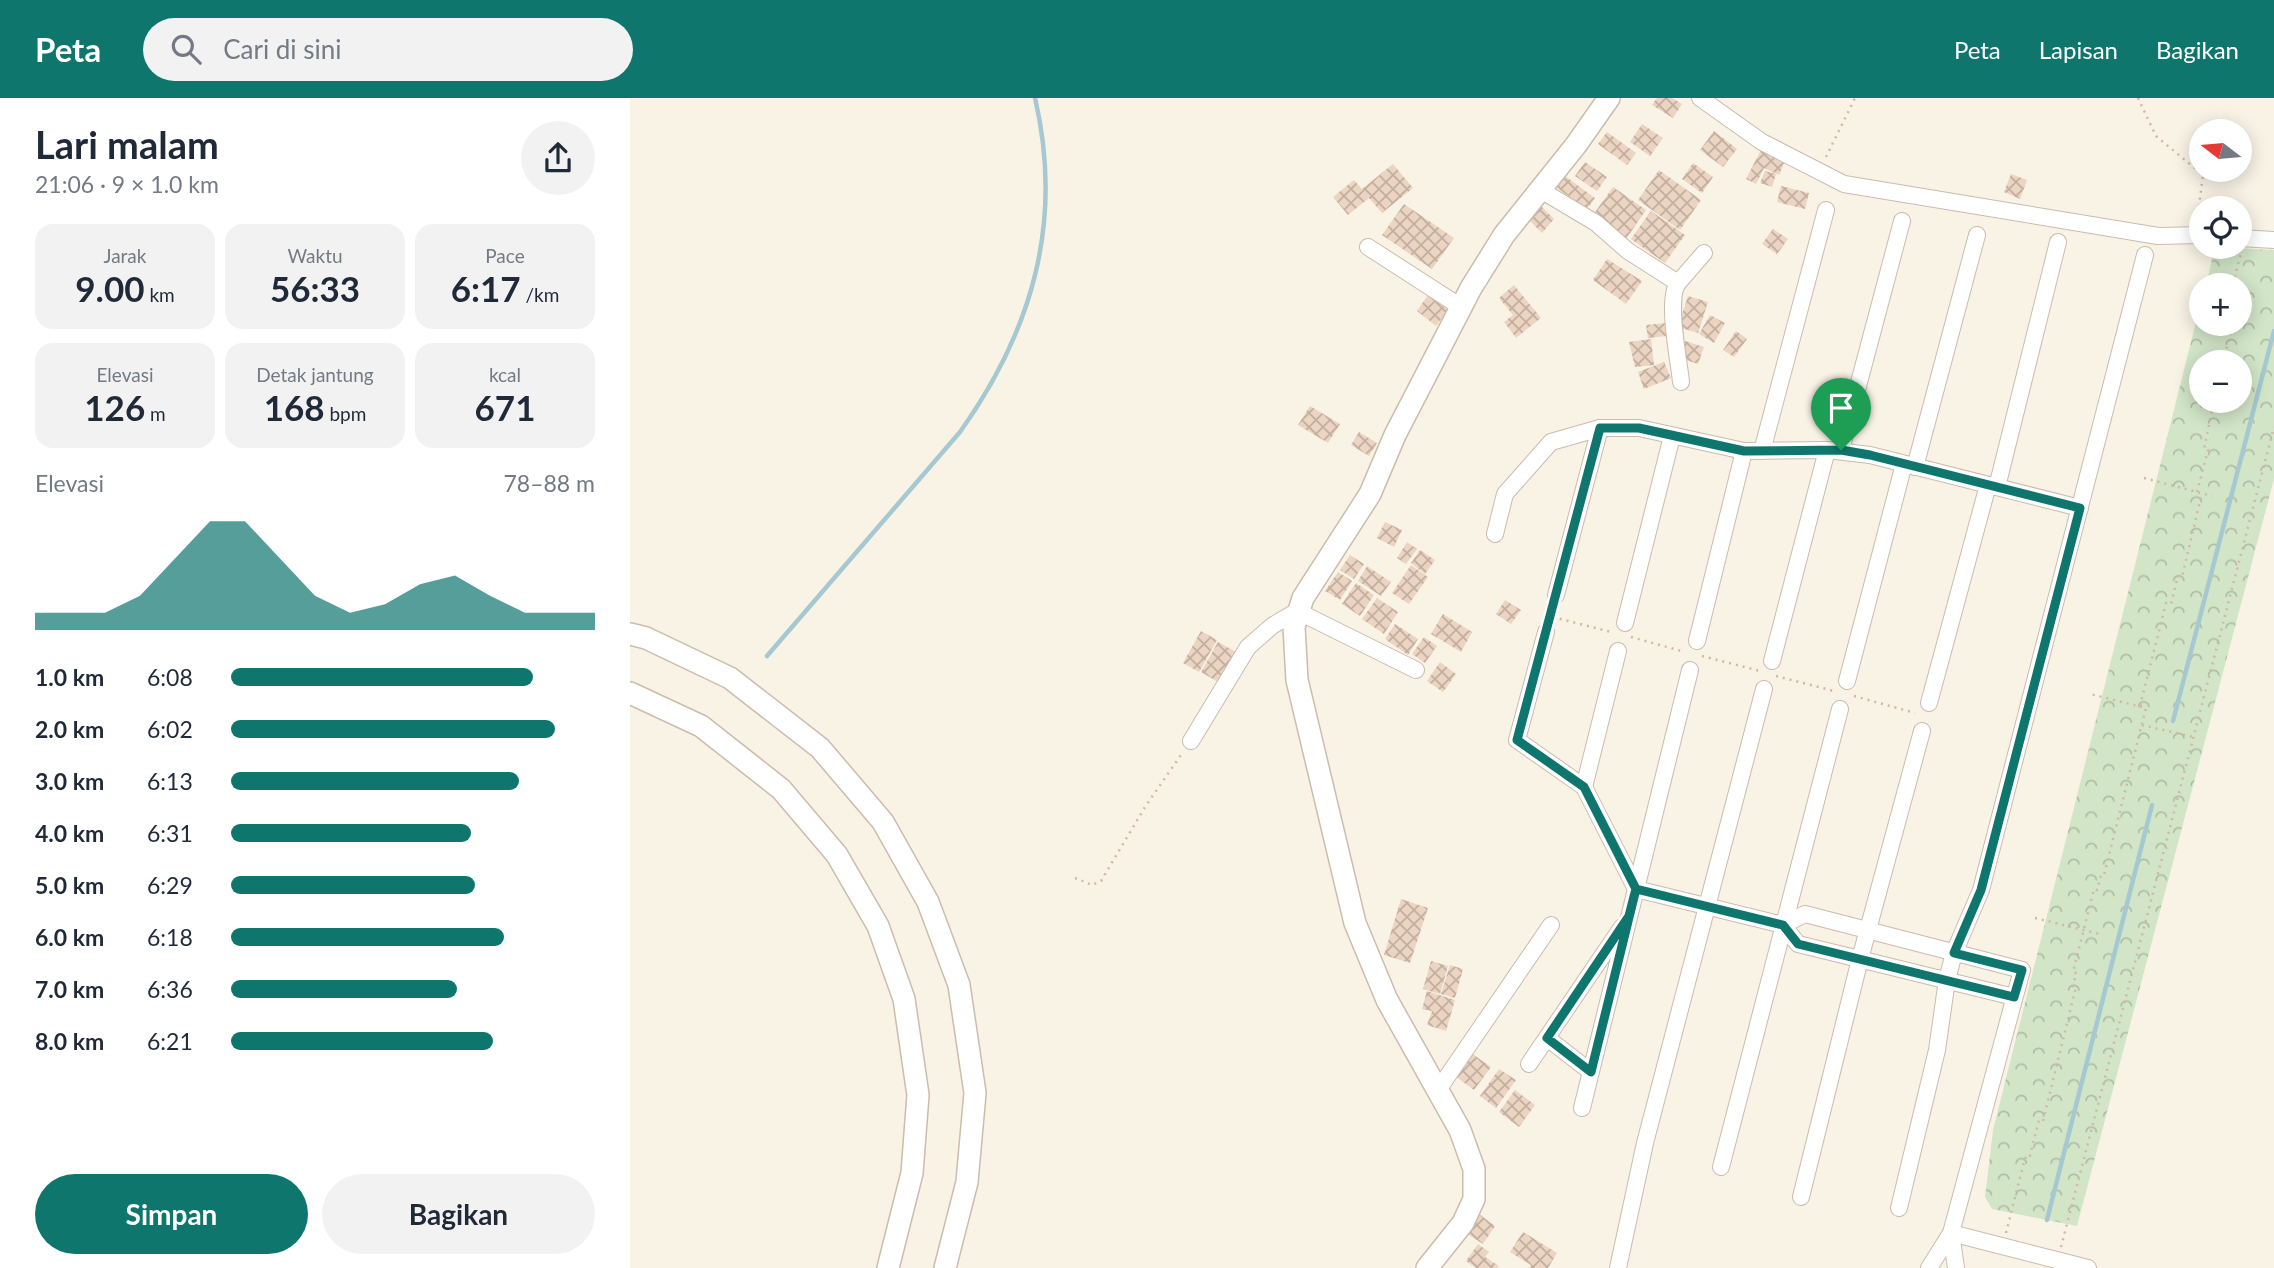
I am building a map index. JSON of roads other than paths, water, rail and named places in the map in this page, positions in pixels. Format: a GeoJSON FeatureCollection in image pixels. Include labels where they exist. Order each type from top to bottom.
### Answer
{"type":"FeatureCollection","features":[{"type":"Feature","properties":{"kind":"main road"},"geometry":{"type":"LineString","coordinates":[[1427,1268],[1463,1223],[1474,1199],[1474,1169],[1460,1130],[1387,1000],[1355,923],[1297,680],[1294,627],[1297,611],[1370,494],[1395,435],[1461,307],[1504,235],[1576,145],[1609,98]]}},
{"type":"Feature","properties":{"kind":"main road"},"geometry":{"type":"LineString","coordinates":[[630,634],[646,638],[730,678],[820,748],[883,822],[929,902],[958,985],[975,1093],[967,1182],[945,1268]]}},
{"type":"Feature","properties":{"kind":"main road"},"geometry":{"type":"LineString","coordinates":[[630,693],[701,726],[781,789],[837,855],[878,926],[904,999],[918,1095],[912,1173],[888,1268]]}},
{"type":"Feature","properties":{"kind":"street"},"geometry":{"type":"LineString","coordinates":[[1700,98],[1762,142],[1844,184],[2158,236],[2189,235]]}},
{"type":"Feature","properties":{"kind":"street"},"geometry":{"type":"LineString","coordinates":[[1539,189],[1596,223],[1628,251],[1678,283]]}},
{"type":"Feature","properties":{"kind":"street"},"geometry":{"type":"LineString","coordinates":[[1762,451],[1826,211]]}},
{"type":"Feature","properties":{"kind":"street"},"geometry":{"type":"LineString","coordinates":[[1772,661],[1902,221]]}},
{"type":"Feature","properties":{"kind":"street"},"geometry":{"type":"LineString","coordinates":[[1847,681],[1977,235]]}},
{"type":"Feature","properties":{"kind":"street"},"geometry":{"type":"LineString","coordinates":[[2252,242],[2274,240]]}},
{"type":"Feature","properties":{"kind":"street"},"geometry":{"type":"LineString","coordinates":[[1801,1196],[1860,959],[1993,486],[2058,242]]}},
{"type":"Feature","properties":{"kind":"street"},"geometry":{"type":"LineString","coordinates":[[1368,247],[1461,307]]}},
{"type":"Feature","properties":{"kind":"street"},"geometry":{"type":"LineString","coordinates":[[1681,382],[1674,290],[1704,253]]}},
{"type":"Feature","properties":{"kind":"street"},"geometry":{"type":"LineString","coordinates":[[1899,1208],[1937,1050],[1947,980],[1954,953],[1981,890],[2145,256]]}},
{"type":"Feature","properties":{"kind":"street"},"geometry":{"type":"LineString","coordinates":[[1495,534],[1505,494],[1550,442],[1600,428],[1639,428],[1744,451],[1834,450],[1910,465],[2080,508]]}},
{"type":"Feature","properties":{"kind":"street"},"geometry":{"type":"LineString","coordinates":[[1556,595],[1600,428]]}},
{"type":"Feature","properties":{"kind":"street"},"geometry":{"type":"LineString","coordinates":[[1625,623],[1672,436]]}},
{"type":"Feature","properties":{"kind":"street"},"geometry":{"type":"LineString","coordinates":[[1697,641],[1744,451]]}},
{"type":"Feature","properties":{"kind":"street"},"geometry":{"type":"LineString","coordinates":[[1191,741],[1248,647],[1272,626],[1297,611],[1416,670]]}},
{"type":"Feature","properties":{"kind":"street"},"geometry":{"type":"LineString","coordinates":[[1546,632],[1517,740],[1584,787],[1636,889],[1783,925],[1798,944],[2014,997]]}},
{"type":"Feature","properties":{"kind":"street"},"geometry":{"type":"LineString","coordinates":[[1584,787],[1618,651]]}},
{"type":"Feature","properties":{"kind":"street"},"geometry":{"type":"LineString","coordinates":[[1582,1108],[1690,670]]}},
{"type":"Feature","properties":{"kind":"street"},"geometry":{"type":"LineString","coordinates":[[1618,1268],[1645,1143],[1764,690]]}},
{"type":"Feature","properties":{"kind":"street"},"geometry":{"type":"LineString","coordinates":[[1721,1167],[1840,709]]}},
{"type":"Feature","properties":{"kind":"street"},"geometry":{"type":"LineString","coordinates":[[1783,925],[1805,914],[2022,970],[1951,1233],[1929,1268]]}},
{"type":"Feature","properties":{"kind":"street"},"geometry":{"type":"LineString","coordinates":[[1529,1064],[1629,916]]}},
{"type":"Feature","properties":{"kind":"street"},"geometry":{"type":"LineString","coordinates":[[1438,1090],[1550,925]]}},
{"type":"Feature","properties":{"kind":"street"},"geometry":{"type":"LineString","coordinates":[[1547,1038],[1591,1072]]}},
{"type":"Feature","properties":{"kind":"street"},"geometry":{"type":"LineString","coordinates":[[1951,1233],[2088,1268]]}},
{"type":"Feature","properties":{"kind":"street"},"geometry":{"type":"LineString","coordinates":[[1951,1233],[1956,1268]]}},
{"type":"Feature","properties":{"kind":"waterway"},"geometry":{"type":"LineString","coordinates":[[767,656],[960,432],[1006,355],[1023,315],[1043,232],[1046,188],[1043,144],[1035,98]]}},
{"type":"Feature","properties":{"kind":"waterway"},"geometry":{"type":"LineString","coordinates":[[2173,721],[2274,331]]}},
{"type":"Feature","properties":{"kind":"waterway"},"geometry":{"type":"LineString","coordinates":[[2047,1220],[2152,805]]}}]}
